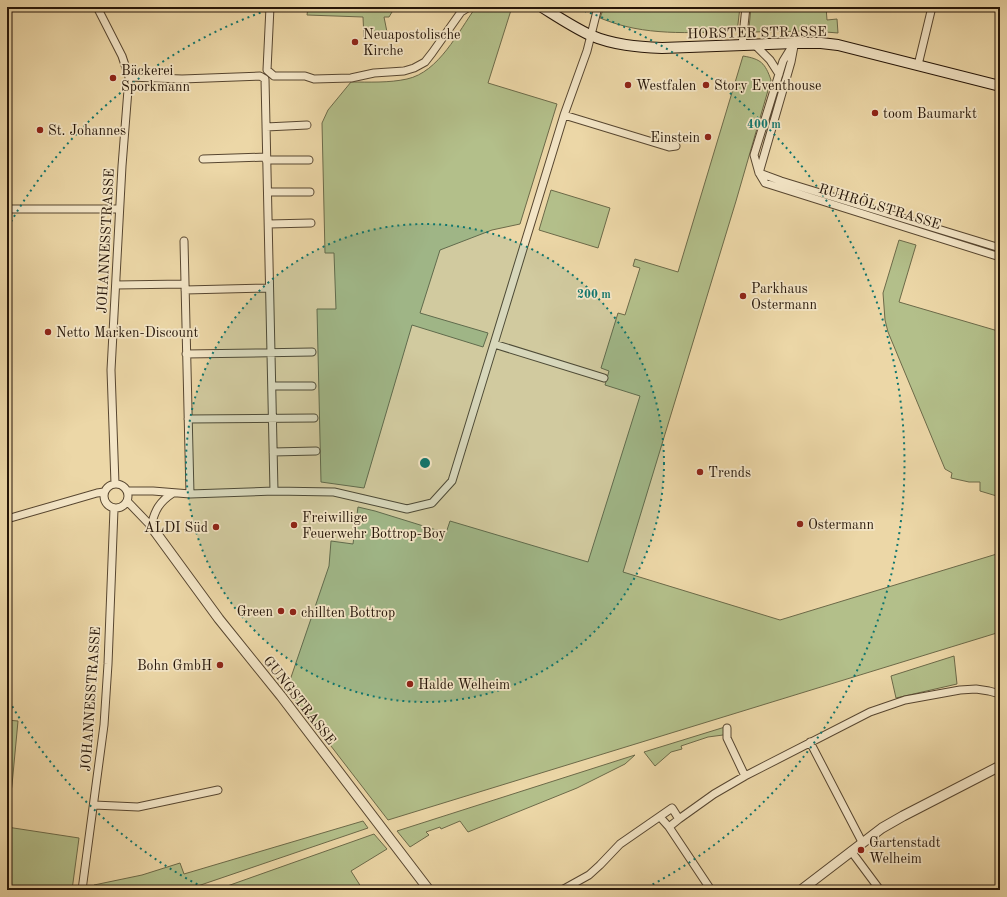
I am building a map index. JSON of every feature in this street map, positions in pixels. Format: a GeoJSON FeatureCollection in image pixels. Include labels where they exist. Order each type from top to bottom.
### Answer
{"type":"FeatureCollection","features":[{"type":"Feature","properties":{"kind":"main road","name":"HORSTER STRASSE"},"geometry":{"type":"LineString","coordinates":[[542,7],[570,25],[590,35],[611,42],[642,47],[679,48],[821,43],[838,45],[1000,86]]}},
{"type":"Feature","properties":{"kind":"street","name":"JOHANNESSTRASSE"},"geometry":{"type":"LineString","coordinates":[[97,7],[122,56],[129,77],[119,209],[111,381],[115,484]]}},
{"type":"Feature","properties":{"kind":"street"},"geometry":{"type":"LineString","coordinates":[[270,7],[267,70],[274,76],[305,76],[314,79],[351,78],[374,73],[404,71],[414,68],[425,62],[461,12],[469,7]]}},
{"type":"Feature","properties":{"kind":"street"},"geometry":{"type":"LineString","coordinates":[[127,491],[190,494],[274,491],[334,492],[349,494],[407,509],[432,503],[452,481],[564,115],[587,51],[598,7]]}},
{"type":"Feature","properties":{"kind":"street"},"geometry":{"type":"LineString","coordinates":[[742,45],[746,7]]}},
{"type":"Feature","properties":{"kind":"street"},"geometry":{"type":"LineString","coordinates":[[918,65],[932,7]]}},
{"type":"Feature","properties":{"kind":"street"},"geometry":{"type":"LineString","coordinates":[[759,173],[754,156],[782,60],[794,43]]}},
{"type":"Feature","properties":{"kind":"street"},"geometry":{"type":"LineString","coordinates":[[759,173],[791,62],[794,43]]}},
{"type":"Feature","properties":{"kind":"street"},"geometry":{"type":"LineString","coordinates":[[756,45],[770,60],[779,74]]}},
{"type":"Feature","properties":{"kind":"street"},"geometry":{"type":"LineString","coordinates":[[129,77],[182,79],[262,77],[265,82],[274,491]]}},
{"type":"Feature","properties":{"kind":"street"},"geometry":{"type":"LineString","coordinates":[[564,115],[669,147],[676,146]]}},
{"type":"Feature","properties":{"kind":"street"},"geometry":{"type":"LineString","coordinates":[[266,127],[307,126]]}},
{"type":"Feature","properties":{"kind":"street"},"geometry":{"type":"LineString","coordinates":[[203,159],[266,158],[309,160]]}},
{"type":"Feature","properties":{"kind":"street","name":"RUHRÖLSTRASSE"},"geometry":{"type":"LineString","coordinates":[[759,173],[1000,248]]}},
{"type":"Feature","properties":{"kind":"street","name":"RUHRÖLSTRASSE"},"geometry":{"type":"LineString","coordinates":[[759,173],[765,183],[1000,257]]}},
{"type":"Feature","properties":{"kind":"street"},"geometry":{"type":"LineString","coordinates":[[268,192],[310,192]]}},
{"type":"Feature","properties":{"kind":"street"},"geometry":{"type":"LineString","coordinates":[[7,209],[119,209]]}},
{"type":"Feature","properties":{"kind":"street"},"geometry":{"type":"LineString","coordinates":[[269,224],[311,223]]}},
{"type":"Feature","properties":{"kind":"street"},"geometry":{"type":"LineString","coordinates":[[184,241],[190,494]]}},
{"type":"Feature","properties":{"kind":"street"},"geometry":{"type":"LineString","coordinates":[[116,285],[269,288]]}},
{"type":"Feature","properties":{"kind":"street"},"geometry":{"type":"LineString","coordinates":[[494,344],[604,378]]}},
{"type":"Feature","properties":{"kind":"street"},"geometry":{"type":"LineString","coordinates":[[186,354],[312,352]]}},
{"type":"Feature","properties":{"kind":"street"},"geometry":{"type":"LineString","coordinates":[[272,386],[312,386]]}},
{"type":"Feature","properties":{"kind":"street"},"geometry":{"type":"LineString","coordinates":[[188,419],[314,418]]}},
{"type":"Feature","properties":{"kind":"street"},"geometry":{"type":"LineString","coordinates":[[273,452],[316,451]]}},
{"type":"Feature","properties":{"kind":"street"},"geometry":{"type":"LineString","coordinates":[[115,484],[121,485],[127,491],[127,502],[120,508],[110,508],[105,503],[104,492],[107,487],[115,484]]}},
{"type":"Feature","properties":{"kind":"street"},"geometry":{"type":"LineString","coordinates":[[7,519],[104,492]]}},
{"type":"Feature","properties":{"kind":"street"},"geometry":{"type":"LineString","coordinates":[[151,526],[156,509],[173,493]]}},
{"type":"Feature","properties":{"kind":"street","name":"GUNGSTRASSE"},"geometry":{"type":"LineString","coordinates":[[127,502],[151,526],[219,619],[429,890]]}},
{"type":"Feature","properties":{"kind":"street","name":"JOHANNESSTRASSE"},"geometry":{"type":"LineString","coordinates":[[82,890],[104,725],[114,509]]}},
{"type":"Feature","properties":{"kind":"street"},"geometry":{"type":"LineString","coordinates":[[669,827],[714,794],[745,776],[870,712],[906,700],[960,690],[976,689],[1000,694]]}},
{"type":"Feature","properties":{"kind":"street"},"geometry":{"type":"LineString","coordinates":[[727,728],[727,738],[745,776]]}},
{"type":"Feature","properties":{"kind":"street"},"geometry":{"type":"LineString","coordinates":[[810,742],[862,842]]}},
{"type":"Feature","properties":{"kind":"street"},"geometry":{"type":"LineString","coordinates":[[801,890],[862,842],[903,816],[1000,766]]}},
{"type":"Feature","properties":{"kind":"street"},"geometry":{"type":"LineString","coordinates":[[94,805],[138,806],[218,790]]}},
{"type":"Feature","properties":{"kind":"street"},"geometry":{"type":"LineString","coordinates":[[562,890],[589,875],[620,844],[672,808],[679,819]]}},
{"type":"Feature","properties":{"kind":"street"},"geometry":{"type":"LineString","coordinates":[[660,816],[711,890]]}},
{"type":"Feature","properties":{"kind":"street"},"geometry":{"type":"LineString","coordinates":[[851,851],[880,890]]}},
{"type":"Feature","properties":{"kind":"green space"},"geometry":{"type":"Polygon","coordinates":[[[308,7],[395,7],[389,17],[384,17],[388,37],[364,38],[363,17],[307,15],[308,7]]]}},
{"type":"Feature","properties":{"kind":"green space"},"geometry":{"type":"Polygon","coordinates":[[[476,7],[512,7],[488,83],[557,104],[520,224],[492,230],[440,250],[420,313],[488,333],[483,347],[412,325],[364,488],[321,482],[317,309],[336,309],[334,253],[325,253],[322,123],[328,110],[351,82],[379,82],[407,79],[418,75],[429,68],[447,50],[476,7]]]}},
{"type":"Feature","properties":{"kind":"green space"},"geometry":{"type":"Polygon","coordinates":[[[604,7],[740,7],[737,32],[684,33],[651,31],[617,24],[600,18],[604,7]]]}},
{"type":"Feature","properties":{"kind":"green space"},"geometry":{"type":"Polygon","coordinates":[[[751,7],[826,7],[827,20],[837,19],[838,33],[814,31],[751,32],[749,28],[751,7]]]}},
{"type":"Feature","properties":{"kind":"green space"},"geometry":{"type":"Polygon","coordinates":[[[743,56],[758,60],[762,63],[771,80],[736,201],[623,572],[780,620],[1000,553],[1000,632],[388,820],[287,689],[329,566],[331,541],[353,544],[358,507],[446,533],[450,521],[588,562],[640,396],[605,385],[609,371],[601,368],[618,313],[625,315],[640,268],[633,266],[635,259],[678,272],[743,56]]]}},
{"type":"Feature","properties":{"kind":"green space"},"geometry":{"type":"Polygon","coordinates":[[[551,190],[610,208],[598,248],[539,230],[551,190]]]}},
{"type":"Feature","properties":{"kind":"green space"},"geometry":{"type":"Polygon","coordinates":[[[899,240],[916,245],[899,302],[998,331],[1000,324],[1000,497],[980,491],[980,482],[969,482],[951,478],[952,473],[945,469],[888,332],[885,320],[883,293],[899,240]]]}},
{"type":"Feature","properties":{"kind":"green space"},"geometry":{"type":"Polygon","coordinates":[[[954,656],[957,684],[896,698],[891,676],[954,656]]]}},
{"type":"Feature","properties":{"kind":"green space"},"geometry":{"type":"Polygon","coordinates":[[[7,720],[18,721],[7,822],[7,720]]]}},
{"type":"Feature","properties":{"kind":"green space"},"geometry":{"type":"Polygon","coordinates":[[[725,727],[725,732],[723,735],[708,737],[681,746],[682,749],[671,752],[655,766],[644,752],[725,727]]]}},
{"type":"Feature","properties":{"kind":"green space"},"geometry":{"type":"Polygon","coordinates":[[[635,755],[625,764],[577,788],[468,832],[460,821],[441,829],[440,827],[426,832],[429,835],[410,847],[397,831],[635,755]]]}},
{"type":"Feature","properties":{"kind":"green space"},"geometry":{"type":"Polygon","coordinates":[[[363,821],[368,828],[186,890],[94,890],[94,885],[142,875],[180,863],[184,874],[363,821]]]}},
{"type":"Feature","properties":{"kind":"green space"},"geometry":{"type":"Polygon","coordinates":[[[7,827],[79,838],[72,890],[7,890],[7,827]]]}},
{"type":"Feature","properties":{"kind":"green space"},"geometry":{"type":"Polygon","coordinates":[[[374,834],[387,849],[351,871],[363,890],[216,890],[374,834]]]}},
{"type":"Feature","properties":{"kind":"place","name":"Neuapostolische Kirche"},"geometry":{"type":"Point","coordinates":[355,42]}},
{"type":"Feature","properties":{"kind":"place","name":"Bäckerei Sporkmann"},"geometry":{"type":"Point","coordinates":[113,78]}},
{"type":"Feature","properties":{"kind":"place","name":"Westfalen"},"geometry":{"type":"Point","coordinates":[628,85]}},
{"type":"Feature","properties":{"kind":"place","name":"Story Eventhouse"},"geometry":{"type":"Point","coordinates":[706,85]}},
{"type":"Feature","properties":{"kind":"place","name":"toom Baumarkt"},"geometry":{"type":"Point","coordinates":[875,113]}},
{"type":"Feature","properties":{"kind":"place","name":"St. Johannes"},"geometry":{"type":"Point","coordinates":[40,130]}},
{"type":"Feature","properties":{"kind":"place","name":"Einstein"},"geometry":{"type":"Point","coordinates":[708,137]}},
{"type":"Feature","properties":{"kind":"place","name":"Parkhaus Ostermann"},"geometry":{"type":"Point","coordinates":[743,296]}},
{"type":"Feature","properties":{"kind":"place","name":"Netto Marken-Discount"},"geometry":{"type":"Point","coordinates":[48,332]}},
{"type":"Feature","properties":{"kind":"place","name":"Trends"},"geometry":{"type":"Point","coordinates":[700,472]}},
{"type":"Feature","properties":{"kind":"place","name":"Ostermann"},"geometry":{"type":"Point","coordinates":[800,524]}},
{"type":"Feature","properties":{"kind":"place","name":"Freiwillige Feuerwehr Bottrop-Boy"},"geometry":{"type":"Point","coordinates":[294,525]}},
{"type":"Feature","properties":{"kind":"place","name":"ALDI Süd"},"geometry":{"type":"Point","coordinates":[216,527]}},
{"type":"Feature","properties":{"kind":"place","name":"Green"},"geometry":{"type":"Point","coordinates":[281,611]}},
{"type":"Feature","properties":{"kind":"place","name":"chillten Bottrop"},"geometry":{"type":"Point","coordinates":[293,612]}},
{"type":"Feature","properties":{"kind":"place","name":"Bohn GmbH"},"geometry":{"type":"Point","coordinates":[220,665]}},
{"type":"Feature","properties":{"kind":"place","name":"Halde Welheim"},"geometry":{"type":"Point","coordinates":[410,684]}},
{"type":"Feature","properties":{"kind":"place","name":"Gartenstadt Welheim"},"geometry":{"type":"Point","coordinates":[861,850]}}]}
